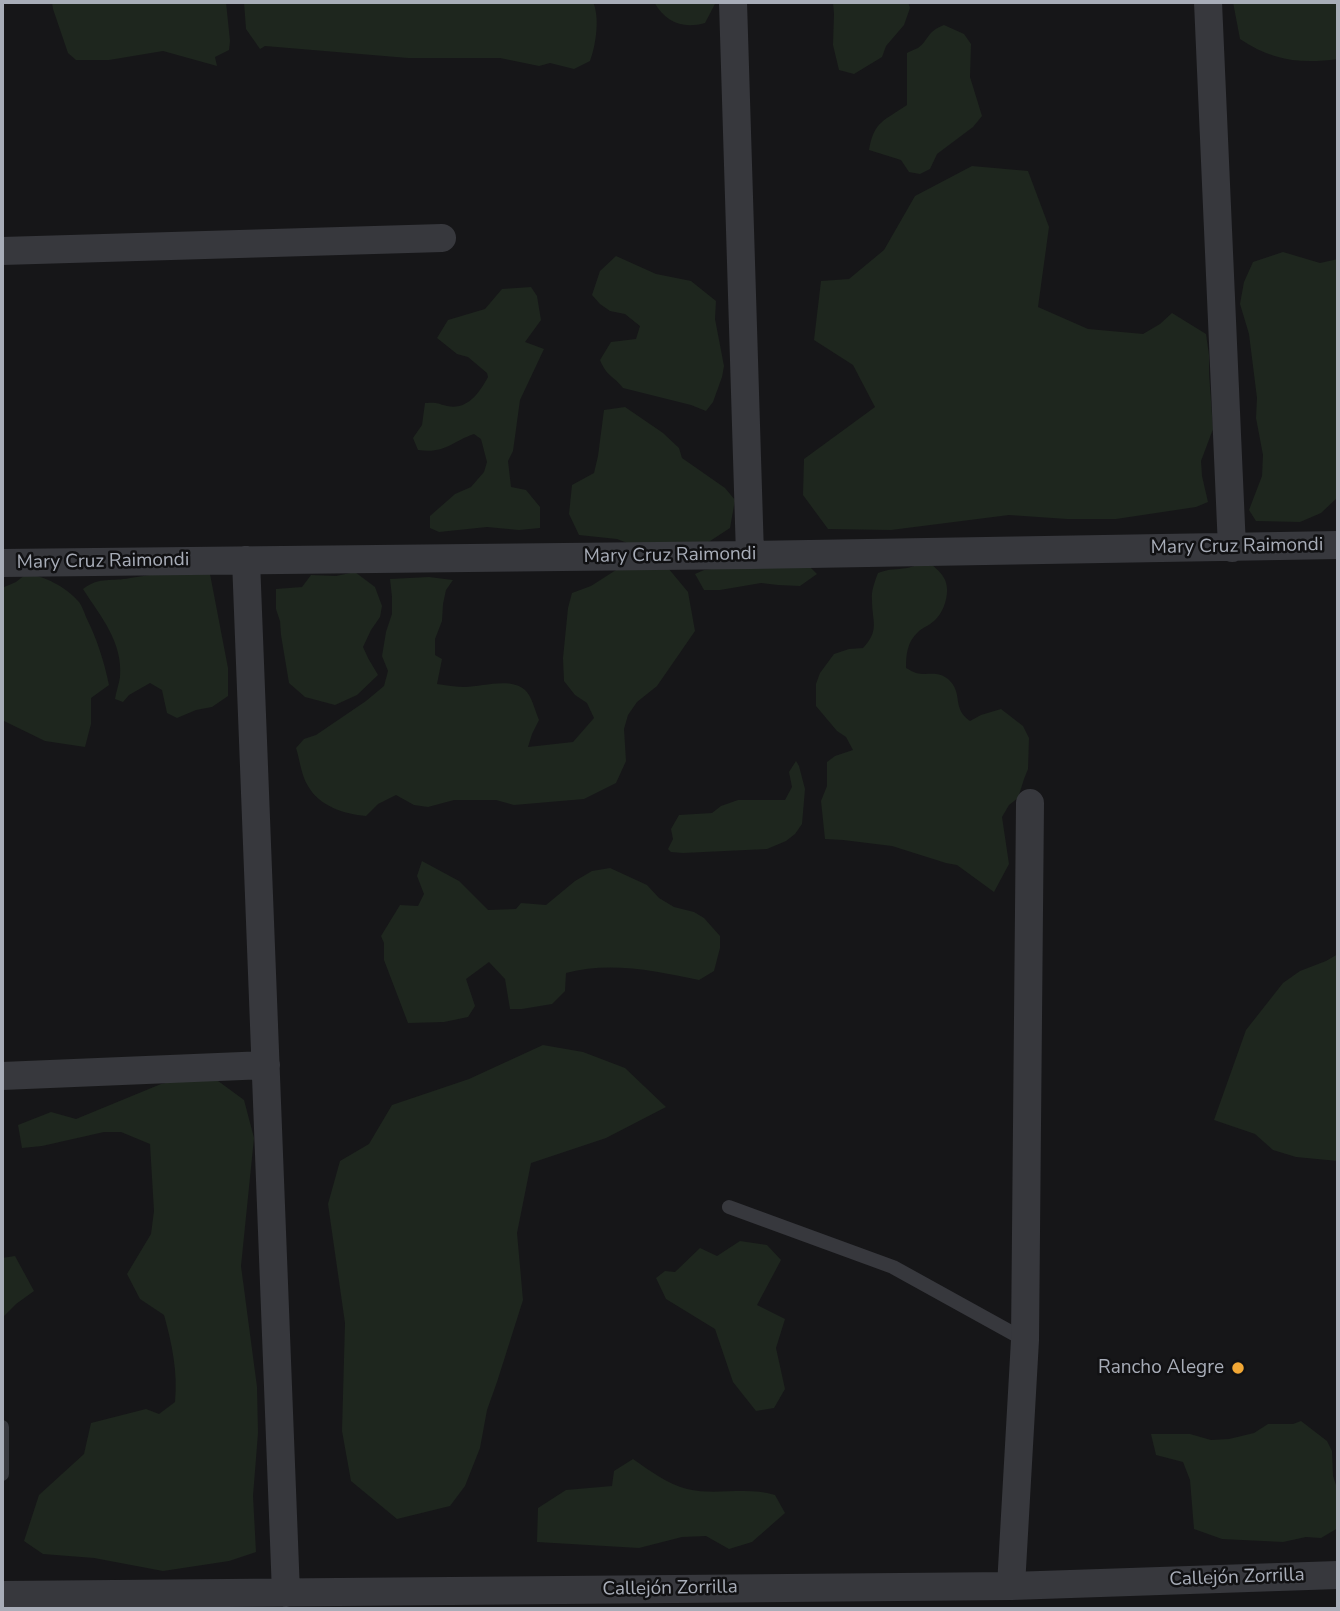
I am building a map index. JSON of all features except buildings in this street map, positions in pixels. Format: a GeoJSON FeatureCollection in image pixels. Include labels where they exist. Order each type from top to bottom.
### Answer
{"type":"FeatureCollection","features":[{"type":"Feature","properties":{"kind":"street"},"geometry":{"type":"LineString","coordinates":[[733,2],[750,555]]}},
{"type":"Feature","properties":{"kind":"street"},"geometry":{"type":"LineString","coordinates":[[1208,2],[1232,548]]}},
{"type":"Feature","properties":{"kind":"street"},"geometry":{"type":"LineString","coordinates":[[2,251],[442,238]]}},
{"type":"Feature","properties":{"kind":"street","name":"Mary Cruz Raimondi"},"geometry":{"type":"LineString","coordinates":[[2,563],[1338,545]]}},
{"type":"Feature","properties":{"kind":"street"},"geometry":{"type":"LineString","coordinates":[[246,560],[286,1592]]}},
{"type":"Feature","properties":{"kind":"street"},"geometry":{"type":"LineString","coordinates":[[1011,1586],[1025,1340],[1030,803]]}},
{"type":"Feature","properties":{"kind":"street"},"geometry":{"type":"LineString","coordinates":[[2,1076],[266,1065]]}},
{"type":"Feature","properties":{"kind":"street","name":"Callejón Zorrilla"},"geometry":{"type":"LineString","coordinates":[[2,1595],[1011,1586],[1338,1575]]}},
{"type":"Feature","properties":{"kind":"lane"},"geometry":{"type":"LineString","coordinates":[[729,1207],[892,1267],[1025,1340]]}},
{"type":"Feature","properties":{"kind":"lane"},"geometry":{"type":"LineString","coordinates":[[2,1427],[2,1474]]}},
{"type":"Feature","properties":{"kind":"shaded area"},"geometry":{"type":"Polygon","coordinates":[[[52,2],[226,2],[229,50],[215,57],[217,66],[163,51],[109,60],[76,60],[68,53],[52,2]]]}},
{"type":"Feature","properties":{"kind":"shaded area"},"geometry":{"type":"Polygon","coordinates":[[[244,2],[593,2],[596,31],[590,61],[574,69],[550,63],[539,66],[500,58],[408,58],[265,46],[260,49],[246,29],[244,2]]]}},
{"type":"Feature","properties":{"kind":"shaded area"},"geometry":{"type":"Polygon","coordinates":[[[654,2],[716,2],[705,23],[682,25],[664,15],[654,2]]]}},
{"type":"Feature","properties":{"kind":"shaded area"},"geometry":{"type":"Polygon","coordinates":[[[833,2],[908,2],[910,8],[904,25],[886,46],[882,57],[854,74],[839,70],[833,45],[833,2]]]}},
{"type":"Feature","properties":{"kind":"shaded area"},"geometry":{"type":"Polygon","coordinates":[[[1233,2],[1338,2],[1338,59],[1299,61],[1275,56],[1252,46],[1240,39],[1233,2]]]}},
{"type":"Feature","properties":{"kind":"shaded area"},"geometry":{"type":"Polygon","coordinates":[[[944,25],[964,34],[971,44],[970,77],[982,116],[973,127],[937,154],[930,169],[920,174],[909,172],[901,160],[869,150],[871,140],[881,123],[907,105],[907,53],[922,45],[934,30],[944,25]]]}},
{"type":"Feature","properties":{"kind":"shaded area"},"geometry":{"type":"Polygon","coordinates":[[[972,166],[1028,171],[1049,227],[1038,307],[1088,329],[1143,334],[1172,313],[1206,334],[1213,429],[1201,461],[1208,502],[1196,507],[1116,519],[1009,515],[891,530],[828,529],[803,495],[804,459],[875,407],[853,365],[814,340],[821,281],[849,279],[884,250],[915,196],[972,166]]]}},
{"type":"Feature","properties":{"kind":"shaded area"},"geometry":{"type":"Polygon","coordinates":[[[1283,252],[1320,263],[1338,259],[1338,497],[1321,513],[1300,522],[1256,521],[1249,510],[1262,476],[1263,455],[1256,418],[1257,398],[1249,334],[1240,304],[1244,282],[1253,262],[1283,252]]]}},
{"type":"Feature","properties":{"kind":"shaded area"},"geometry":{"type":"Polygon","coordinates":[[[616,256],[656,274],[691,281],[716,301],[715,319],[724,366],[713,402],[706,411],[623,388],[603,366],[600,360],[611,342],[636,339],[640,326],[625,314],[610,311],[592,295],[600,271],[616,256]]]}},
{"type":"Feature","properties":{"kind":"shaded area"},"geometry":{"type":"Polygon","coordinates":[[[531,287],[537,296],[541,320],[525,342],[544,349],[520,400],[513,451],[508,461],[511,487],[526,490],[540,507],[540,528],[519,530],[487,527],[439,532],[430,528],[430,516],[455,494],[471,487],[484,472],[487,462],[481,439],[474,434],[442,449],[427,451],[418,450],[413,438],[422,425],[425,403],[461,406],[477,394],[488,377],[487,373],[468,357],[457,354],[437,338],[448,320],[485,309],[502,289],[531,287]]]}},
{"type":"Feature","properties":{"kind":"shaded area"},"geometry":{"type":"Polygon","coordinates":[[[625,407],[663,433],[679,448],[682,458],[725,488],[735,500],[730,528],[707,543],[640,548],[617,539],[579,535],[569,514],[572,485],[594,473],[604,410],[625,407]]]}},
{"type":"Feature","properties":{"kind":"shaded area"},"geometry":{"type":"Polygon","coordinates":[[[929,562],[944,578],[946,600],[936,619],[911,640],[906,668],[916,673],[936,674],[948,679],[956,690],[961,711],[970,721],[1001,709],[1023,726],[1029,738],[1028,769],[1018,798],[1009,805],[1002,817],[1009,864],[994,892],[957,865],[892,846],[825,839],[821,801],[827,786],[827,762],[853,750],[846,737],[837,731],[816,706],[816,684],[820,673],[834,654],[863,648],[872,636],[872,593],[878,573],[929,562]]]}},
{"type":"Feature","properties":{"kind":"shaded area"},"geometry":{"type":"Polygon","coordinates":[[[196,566],[210,574],[228,668],[228,696],[212,707],[177,718],[167,713],[162,690],[150,683],[129,695],[123,702],[115,699],[120,677],[118,652],[109,630],[83,589],[101,581],[196,566]]]}},
{"type":"Feature","properties":{"kind":"shaded area"},"geometry":{"type":"Polygon","coordinates":[[[726,567],[810,567],[817,574],[800,586],[761,583],[704,590],[695,574],[726,567]]]}},
{"type":"Feature","properties":{"kind":"shaded area"},"geometry":{"type":"Polygon","coordinates":[[[668,568],[688,592],[695,631],[657,686],[637,702],[628,715],[624,729],[626,761],[616,783],[584,799],[514,805],[496,800],[454,800],[428,807],[414,805],[396,795],[378,804],[366,816],[325,804],[308,786],[296,748],[304,739],[316,735],[384,686],[388,671],[382,656],[392,614],[390,579],[429,577],[453,580],[446,590],[442,621],[435,639],[435,655],[442,659],[437,684],[465,687],[504,683],[525,690],[539,720],[528,747],[573,742],[594,718],[587,703],[575,695],[564,681],[563,658],[572,593],[591,586],[616,570],[668,568]]]}},
{"type":"Feature","properties":{"kind":"shaded area"},"geometry":{"type":"Polygon","coordinates":[[[355,572],[375,587],[382,606],[380,617],[363,647],[378,675],[357,695],[335,705],[305,697],[289,683],[276,609],[276,589],[302,587],[311,575],[336,576],[355,572]]]}},
{"type":"Feature","properties":{"kind":"shaded area"},"geometry":{"type":"Polygon","coordinates":[[[26,574],[62,587],[79,602],[100,650],[109,685],[91,698],[91,724],[85,747],[45,741],[2,722],[2,588],[26,574]]]}},
{"type":"Feature","properties":{"kind":"shaded area"},"geometry":{"type":"Polygon","coordinates":[[[796,761],[805,789],[802,824],[786,841],[767,849],[683,853],[671,852],[668,849],[673,839],[671,829],[679,815],[712,813],[721,806],[738,800],[785,800],[792,787],[789,772],[796,761]]]}},
{"type":"Feature","properties":{"kind":"shaded area"},"geometry":{"type":"Polygon","coordinates":[[[422,861],[459,881],[488,910],[516,909],[521,903],[546,905],[592,871],[610,868],[647,885],[659,898],[674,907],[694,912],[704,918],[720,936],[714,971],[699,980],[633,969],[583,969],[566,973],[565,991],[552,1004],[510,1009],[505,979],[489,962],[466,979],[475,1006],[468,1017],[444,1022],[408,1023],[384,960],[384,943],[381,936],[400,905],[418,906],[424,894],[417,876],[422,861]]]}},
{"type":"Feature","properties":{"kind":"shaded area"},"geometry":{"type":"Polygon","coordinates":[[[1338,954],[1338,1161],[1296,1157],[1273,1150],[1255,1134],[1214,1120],[1246,1030],[1283,983],[1300,971],[1338,954]]]}},
{"type":"Feature","properties":{"kind":"shaded area"},"geometry":{"type":"Polygon","coordinates":[[[543,1045],[583,1052],[625,1068],[666,1107],[606,1138],[531,1163],[517,1233],[523,1300],[487,1410],[480,1448],[465,1486],[450,1506],[397,1519],[351,1481],[342,1431],[345,1323],[328,1204],[340,1161],[369,1144],[392,1105],[469,1079],[543,1045]]]}},
{"type":"Feature","properties":{"kind":"shaded area"},"geometry":{"type":"Polygon","coordinates":[[[192,1078],[214,1078],[244,1100],[254,1138],[241,1266],[257,1387],[258,1433],[253,1496],[256,1552],[229,1561],[163,1571],[94,1558],[43,1554],[24,1541],[39,1495],[84,1454],[91,1423],[146,1409],[159,1414],[175,1402],[176,1380],[164,1315],[140,1299],[127,1274],[151,1234],[154,1211],[150,1144],[121,1132],[104,1132],[22,1148],[18,1125],[51,1112],[76,1119],[161,1084],[192,1078]]]}},
{"type":"Feature","properties":{"kind":"shaded area"},"geometry":{"type":"Polygon","coordinates":[[[740,1241],[767,1245],[781,1260],[757,1305],[785,1319],[776,1348],[785,1389],[774,1408],[756,1411],[733,1382],[715,1329],[666,1299],[656,1278],[665,1271],[675,1272],[700,1248],[717,1256],[740,1241]]]}},
{"type":"Feature","properties":{"kind":"shaded area"},"geometry":{"type":"Polygon","coordinates":[[[15,1256],[34,1291],[2,1318],[2,1258],[15,1256]]]}},
{"type":"Feature","properties":{"kind":"shaded area"},"geometry":{"type":"Polygon","coordinates":[[[1301,1421],[1327,1441],[1332,1451],[1333,1476],[1338,1491],[1338,1528],[1321,1538],[1306,1537],[1283,1542],[1222,1539],[1194,1529],[1190,1480],[1183,1462],[1156,1455],[1151,1434],[1190,1434],[1211,1440],[1229,1439],[1254,1433],[1268,1424],[1293,1424],[1301,1421]]]}},
{"type":"Feature","properties":{"kind":"shaded area"},"geometry":{"type":"Polygon","coordinates":[[[633,1459],[665,1480],[687,1489],[709,1492],[753,1491],[775,1495],[785,1513],[752,1542],[729,1549],[706,1536],[682,1537],[639,1548],[537,1542],[538,1508],[566,1490],[612,1486],[614,1471],[633,1459]]]}},
{"type":"Feature","properties":{"kind":"place","name":"Rancho Alegre"},"geometry":{"type":"Point","coordinates":[1238,1368]}}]}
